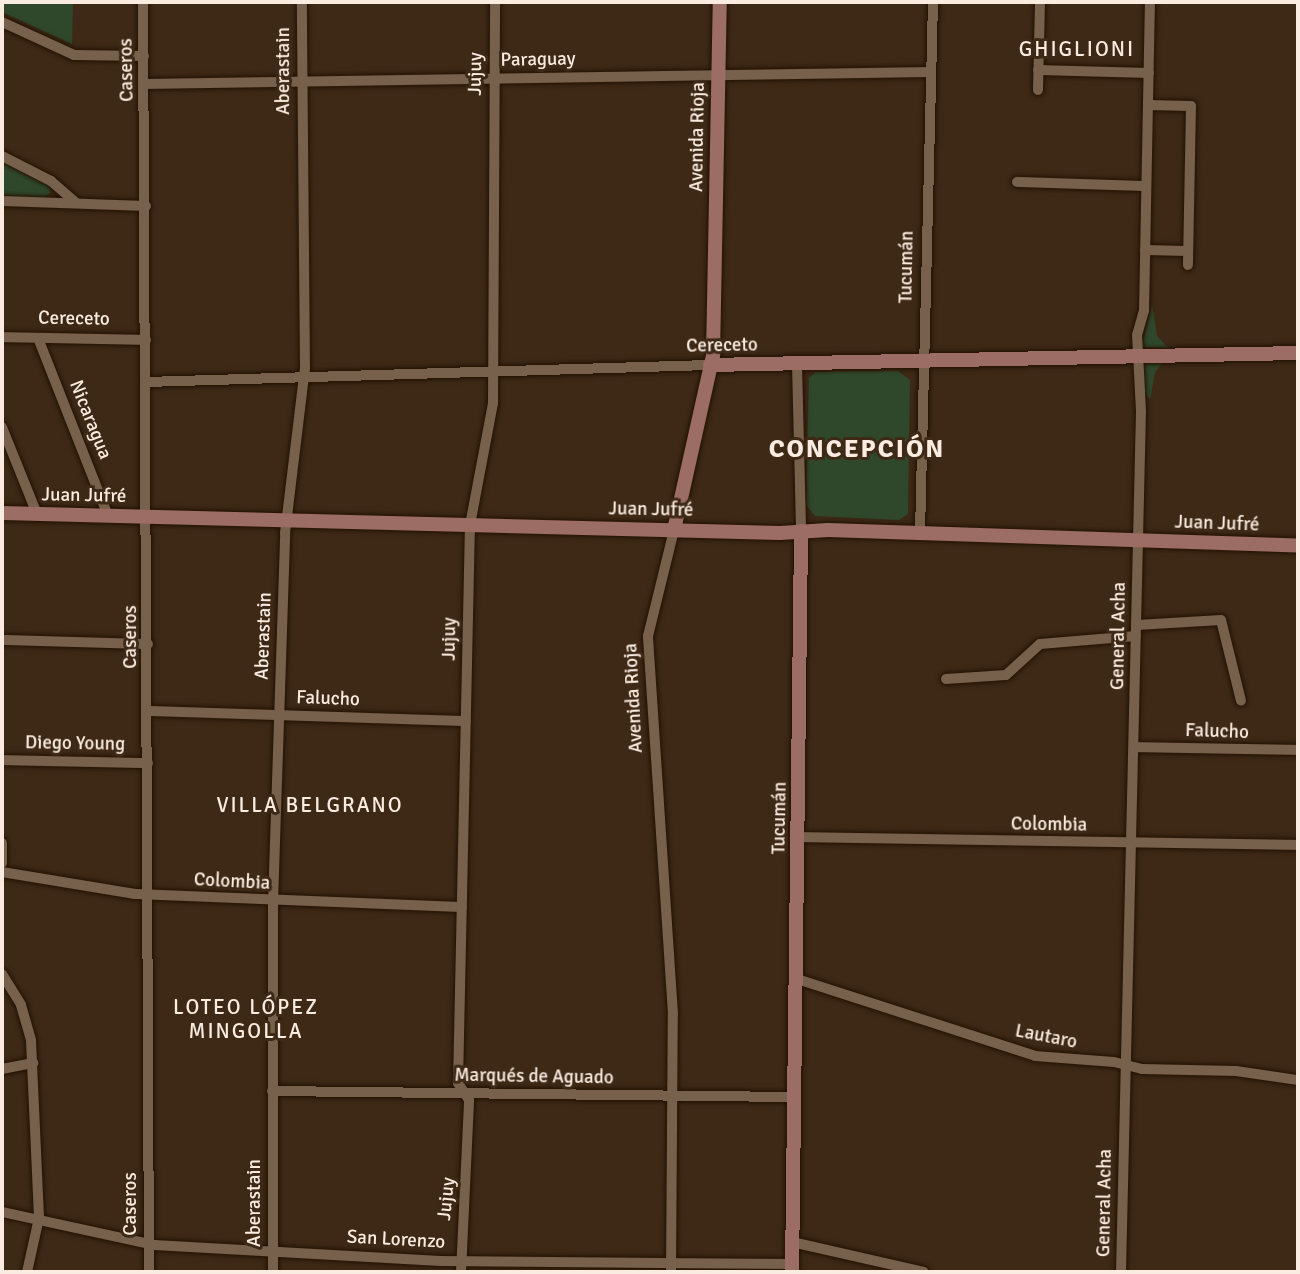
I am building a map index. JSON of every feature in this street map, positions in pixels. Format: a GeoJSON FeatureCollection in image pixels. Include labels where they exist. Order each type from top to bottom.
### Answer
{"type":"FeatureCollection","features":[{"type":"Feature","properties":{"kind":"main road","name":"Avenida Rioja"},"geometry":{"type":"LineString","coordinates":[[674,530],[710,365],[720,2]]}},
{"type":"Feature","properties":{"kind":"main road","name":"Cereceto"},"geometry":{"type":"LineString","coordinates":[[710,365],[1298,352]]}},
{"type":"Feature","properties":{"kind":"main road","name":"Juan Jufré"},"geometry":{"type":"LineString","coordinates":[[2,513],[674,530],[920,533],[1298,546]]}},
{"type":"Feature","properties":{"kind":"main road","name":"Tucumán"},"geometry":{"type":"LineString","coordinates":[[792,1268],[802,531]]}},
{"type":"Feature","properties":{"kind":"street","name":"Caseros"},"geometry":{"type":"LineString","coordinates":[[143,2],[148,517],[149,1272]]}},
{"type":"Feature","properties":{"kind":"street","name":"Aberastain"},"geometry":{"type":"LineString","coordinates":[[273,1272],[273,902],[279,715],[286,520],[303,378],[302,2]]}},
{"type":"Feature","properties":{"kind":"street","name":"Jujuy"},"geometry":{"type":"LineString","coordinates":[[461,1267],[461,1194],[467,1189],[469,1100],[458,1083],[470,525],[493,403],[495,2]]}},
{"type":"Feature","properties":{"kind":"street","name":"Tucumán"},"geometry":{"type":"LineString","coordinates":[[920,533],[933,2]]}},
{"type":"Feature","properties":{"kind":"street"},"geometry":{"type":"LineString","coordinates":[[1038,90],[1040,2]]}},
{"type":"Feature","properties":{"kind":"street","name":"General Acha"},"geometry":{"type":"LineString","coordinates":[[1121,1272],[1139,541],[1138,356],[1145,250],[1150,2]]}},
{"type":"Feature","properties":{"kind":"street"},"geometry":{"type":"LineString","coordinates":[[2,22],[74,55],[144,56]]}},
{"type":"Feature","properties":{"kind":"street"},"geometry":{"type":"LineString","coordinates":[[1038,70],[1149,73]]}},
{"type":"Feature","properties":{"kind":"street","name":"Paraguay"},"geometry":{"type":"LineString","coordinates":[[144,84],[931,72]]}},
{"type":"Feature","properties":{"kind":"street"},"geometry":{"type":"LineString","coordinates":[[1148,105],[1191,106],[1188,265]]}},
{"type":"Feature","properties":{"kind":"street"},"geometry":{"type":"LineString","coordinates":[[2,156],[51,181],[76,202]]}},
{"type":"Feature","properties":{"kind":"street"},"geometry":{"type":"LineString","coordinates":[[1017,182],[1146,186]]}},
{"type":"Feature","properties":{"kind":"street"},"geometry":{"type":"LineString","coordinates":[[2,201],[146,206]]}},
{"type":"Feature","properties":{"kind":"street"},"geometry":{"type":"LineString","coordinates":[[1145,250],[1187,251]]}},
{"type":"Feature","properties":{"kind":"street","name":"Cereceto"},"geometry":{"type":"LineString","coordinates":[[2,337],[146,340]]}},
{"type":"Feature","properties":{"kind":"street","name":"Nicaragua"},"geometry":{"type":"LineString","coordinates":[[38,338],[108,516]]}},
{"type":"Feature","properties":{"kind":"street","name":"Tucumán"},"geometry":{"type":"LineString","coordinates":[[797,364],[802,531]]}},
{"type":"Feature","properties":{"kind":"street","name":"Cereceto"},"geometry":{"type":"LineString","coordinates":[[146,382],[493,374],[710,365]]}},
{"type":"Feature","properties":{"kind":"street"},"geometry":{"type":"LineString","coordinates":[[2,427],[37,514]]}},
{"type":"Feature","properties":{"kind":"street","name":"Avenida Rioja"},"geometry":{"type":"LineString","coordinates":[[671,1268],[673,1014],[648,636],[674,530]]}},
{"type":"Feature","properties":{"kind":"street"},"geometry":{"type":"LineString","coordinates":[[946,679],[1006,675],[1040,644],[1221,620],[1241,701]]}},
{"type":"Feature","properties":{"kind":"street"},"geometry":{"type":"LineString","coordinates":[[2,640],[148,644]]}},
{"type":"Feature","properties":{"kind":"street","name":"Falucho"},"geometry":{"type":"LineString","coordinates":[[148,711],[466,720]]}},
{"type":"Feature","properties":{"kind":"street","name":"Falucho"},"geometry":{"type":"LineString","coordinates":[[1134,747],[1298,750]]}},
{"type":"Feature","properties":{"kind":"street","name":"Diego Young"},"geometry":{"type":"LineString","coordinates":[[2,760],[148,763]]}},
{"type":"Feature","properties":{"kind":"street","name":"Colombia"},"geometry":{"type":"LineString","coordinates":[[799,837],[1298,845]]}},
{"type":"Feature","properties":{"kind":"street"},"geometry":{"type":"LineString","coordinates":[[2,843],[2,863]]}},
{"type":"Feature","properties":{"kind":"street","name":"Colombia"},"geometry":{"type":"LineString","coordinates":[[2,872],[148,895],[273,902],[462,907]]}},
{"type":"Feature","properties":{"kind":"street"},"geometry":{"type":"LineString","coordinates":[[2,974],[24,1011],[33,1063],[38,1220],[27,1272]]}},
{"type":"Feature","properties":{"kind":"street","name":"Lautaro"},"geometry":{"type":"LineString","coordinates":[[797,979],[1035,1056],[1126,1065],[1236,1071],[1298,1080]]}},
{"type":"Feature","properties":{"kind":"street"},"geometry":{"type":"LineString","coordinates":[[2,1069],[33,1063]]}},
{"type":"Feature","properties":{"kind":"street","name":"Marqués de Aguado"},"geometry":{"type":"LineString","coordinates":[[272,1091],[796,1097]]}},
{"type":"Feature","properties":{"kind":"street","name":"San Lorenzo"},"geometry":{"type":"LineString","coordinates":[[2,1212],[149,1243],[273,1250],[461,1267],[792,1268]]}},
{"type":"Feature","properties":{"kind":"street"},"geometry":{"type":"LineString","coordinates":[[792,1242],[924,1272]]}},
{"type":"Feature","properties":{"kind":"green space"},"geometry":{"type":"Polygon","coordinates":[[[2,2],[73,2],[72,44],[2,12],[2,2]]]}},
{"type":"Feature","properties":{"kind":"green space"},"geometry":{"type":"Polygon","coordinates":[[[2,161],[50,185],[50,193],[44,197],[2,197],[2,161]]]}},
{"type":"Feature","properties":{"kind":"green space"},"geometry":{"type":"Polygon","coordinates":[[[1152,304],[1157,336],[1168,348],[1142,347],[1152,304]]]}},
{"type":"Feature","properties":{"kind":"green space"},"geometry":{"type":"Polygon","coordinates":[[[1164,362],[1155,372],[1150,400],[1142,389],[1143,364],[1164,362]]]}},
{"type":"Feature","properties":{"kind":"green space"},"geometry":{"type":"Polygon","coordinates":[[[898,371],[910,380],[908,514],[899,520],[815,516],[806,505],[809,378],[816,372],[898,371]]]}},
{"type":"Feature","properties":{"kind":"district","name":"GHIGLIONI"},"geometry":{"type":"Point","coordinates":[1077,49]}},
{"type":"Feature","properties":{"kind":"district","name":"CONCEPCIÓN"},"geometry":{"type":"Point","coordinates":[857,450]}},
{"type":"Feature","properties":{"kind":"district","name":"VILLA BELGRANO"},"geometry":{"type":"Point","coordinates":[310,805]}},
{"type":"Feature","properties":{"kind":"district","name":"LOTEO LÓPEZ MINGOLLA"},"geometry":{"type":"Point","coordinates":[246,1019]}}]}
